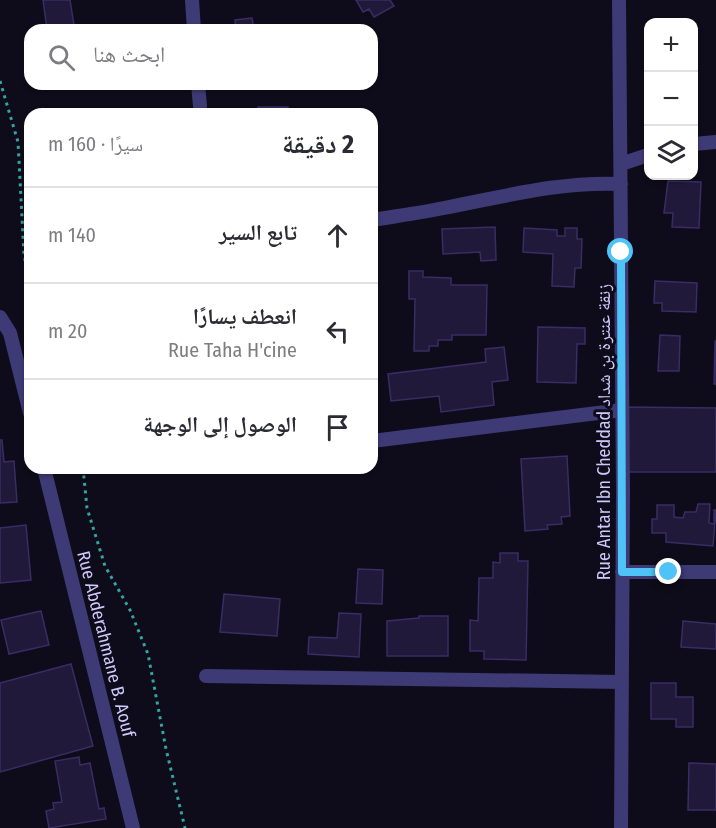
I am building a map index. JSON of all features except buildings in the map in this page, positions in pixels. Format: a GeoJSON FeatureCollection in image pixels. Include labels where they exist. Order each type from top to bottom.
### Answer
{"type":"FeatureCollection","features":[{"type":"Feature","properties":{"kind":"street"},"geometry":{"type":"LineString","coordinates":[[192,0],[194,24]]}},
{"type":"Feature","properties":{"kind":"street","name":"Rue Antar Ibn Cheddad زنقة عنترة بن شداد"},"geometry":{"type":"LineString","coordinates":[[619,0],[622,410],[621,828]]}},
{"type":"Feature","properties":{"kind":"street"},"geometry":{"type":"LineString","coordinates":[[199,90],[200,106]]}},
{"type":"Feature","properties":{"kind":"street"},"geometry":{"type":"LineString","coordinates":[[698,144],[716,142]]}},
{"type":"Feature","properties":{"kind":"street"},"geometry":{"type":"LineString","coordinates":[[621,164],[644,156]]}},
{"type":"Feature","properties":{"kind":"street"},"geometry":{"type":"LineString","coordinates":[[378,219],[445,208],[517,192],[576,185],[621,184]]}},
{"type":"Feature","properties":{"kind":"street"},"geometry":{"type":"LineString","coordinates":[[0,317],[10,333],[24,389]]}},
{"type":"Feature","properties":{"kind":"street"},"geometry":{"type":"LineString","coordinates":[[378,440],[622,410]]}},
{"type":"Feature","properties":{"kind":"street","name":"Rue Abderahmane B. Aouf"},"geometry":{"type":"LineString","coordinates":[[45,474],[133,828]]}},
{"type":"Feature","properties":{"kind":"street"},"geometry":{"type":"LineString","coordinates":[[622,572],[716,572]]}},
{"type":"Feature","properties":{"kind":"street"},"geometry":{"type":"LineString","coordinates":[[206,676],[621,682]]}},
{"type":"Feature","properties":{"kind":"path"},"geometry":{"type":"LineString","coordinates":[[0,81],[18,142],[24,255]]}},
{"type":"Feature","properties":{"kind":"path"},"geometry":{"type":"LineString","coordinates":[[84,474],[87,508],[105,566],[130,610],[148,654],[166,749],[185,828]]}},
{"type":"Feature","properties":{"kind":"route"},"geometry":{"type":"LineString","coordinates":[[621,252],[622,572],[669,572]]}}]}
